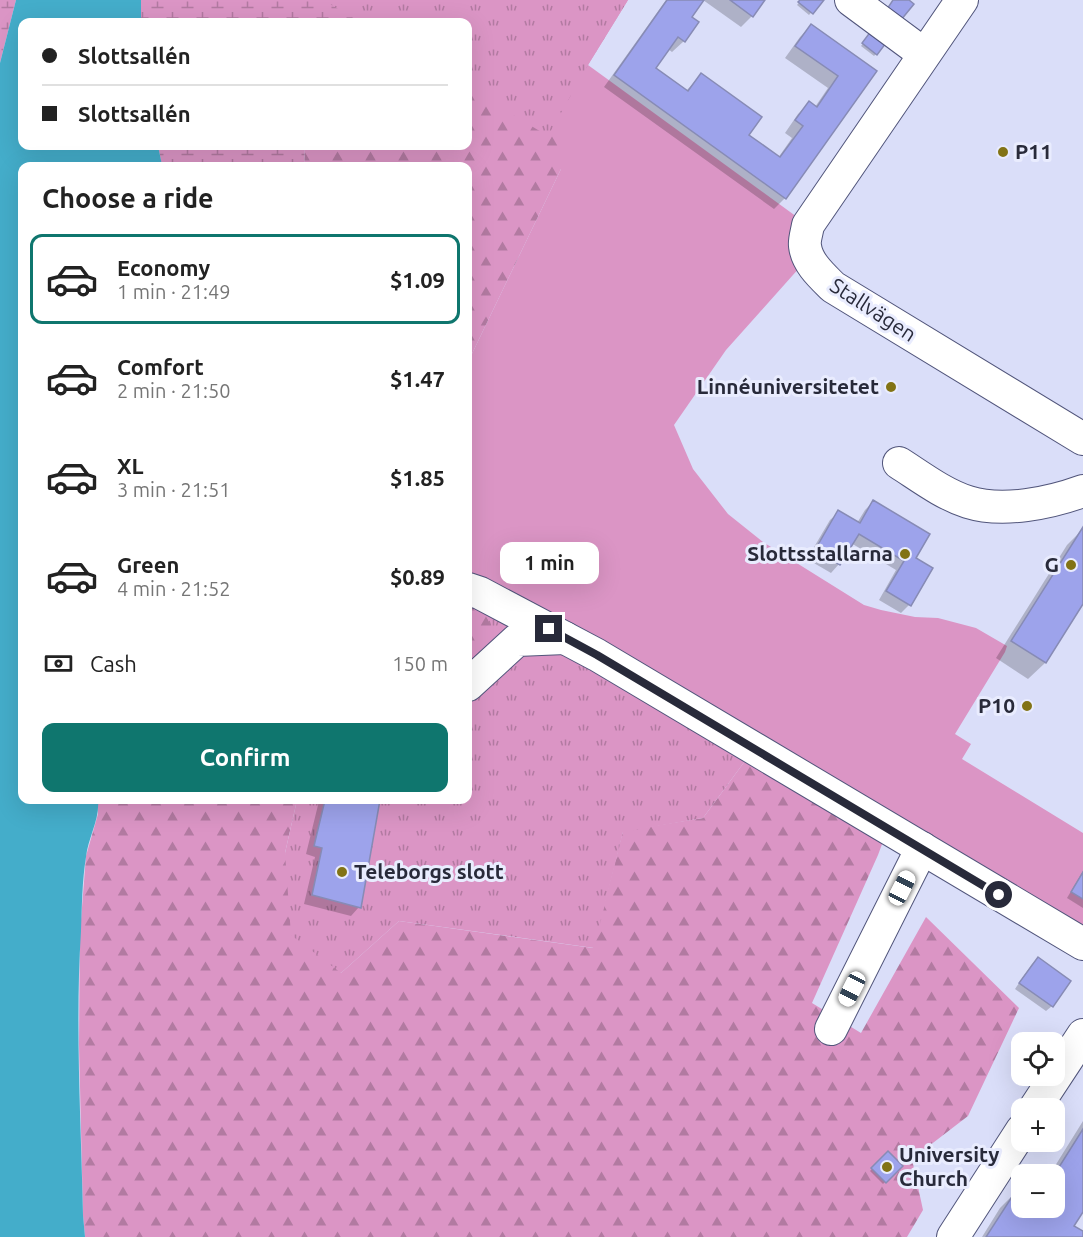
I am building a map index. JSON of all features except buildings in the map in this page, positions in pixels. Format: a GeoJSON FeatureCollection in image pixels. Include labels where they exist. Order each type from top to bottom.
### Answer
{"type":"FeatureCollection","features":[{"type":"Feature","properties":{"kind":"street"},"geometry":{"type":"LineString","coordinates":[[851,0],[924,54]]}},
{"type":"Feature","properties":{"kind":"street","name":"Stallvägen"},"geometry":{"type":"LineString","coordinates":[[962,0],[808,225],[805,246],[817,272],[833,287],[1083,439]]}},
{"type":"Feature","properties":{"kind":"street"},"geometry":{"type":"LineString","coordinates":[[899,463],[935,486],[968,502],[989,506],[1026,506],[1083,491]]}},
{"type":"Feature","properties":{"kind":"street"},"geometry":{"type":"LineString","coordinates":[[472,590],[480,592],[597,655],[1083,944]]}},
{"type":"Feature","properties":{"kind":"street"},"geometry":{"type":"LineString","coordinates":[[472,681],[517,640],[566,638]]}},
{"type":"Feature","properties":{"kind":"street"},"geometry":{"type":"LineString","coordinates":[[831,1029],[922,848]]}},
{"type":"Feature","properties":{"kind":"street"},"geometry":{"type":"LineString","coordinates":[[1042,1098],[1083,1035]]}},
{"type":"Feature","properties":{"kind":"street"},"geometry":{"type":"LineString","coordinates":[[953,1237],[1011,1147]]}},
{"type":"Feature","properties":{"kind":"green space"},"geometry":{"type":"Polygon","coordinates":[[[0,0],[16,0],[0,63],[0,0]]]}},
{"type":"Feature","properties":{"kind":"green space"},"geometry":{"type":"Polygon","coordinates":[[[141,0],[393,0],[368,18],[141,18],[141,0]]]}},
{"type":"Feature","properties":{"kind":"green space"},"geometry":{"type":"Polygon","coordinates":[[[323,0],[628,0],[548,136],[472,90],[472,18],[353,18],[323,0]]]}},
{"type":"Feature","properties":{"kind":"green space"},"geometry":{"type":"Polygon","coordinates":[[[628,0],[549,134],[563,121],[561,169],[472,354],[472,162],[304,162],[305,150],[472,150],[472,21],[628,0]]]}},
{"type":"Feature","properties":{"kind":"green space"},"geometry":{"type":"Polygon","coordinates":[[[588,65],[808,225],[809,257],[726,350],[674,425],[693,469],[728,514],[763,542],[864,605],[915,617],[938,618],[976,628],[1007,646],[955,734],[971,744],[962,759],[1083,833],[1083,944],[480,593],[472,578],[472,354],[561,169],[534,121],[588,65]]]}},
{"type":"Feature","properties":{"kind":"green space"},"geometry":{"type":"Polygon","coordinates":[[[159,150],[305,150],[304,162],[161,162],[159,150]]]}},
{"type":"Feature","properties":{"kind":"green space"},"geometry":{"type":"Polygon","coordinates":[[[472,578],[480,593],[517,640],[472,681],[472,578]]]}},
{"type":"Feature","properties":{"kind":"green space"},"geometry":{"type":"Polygon","coordinates":[[[477,592],[745,761],[703,818],[623,832],[594,948],[399,921],[341,973],[291,935],[285,853],[296,804],[472,804],[472,662],[491,627],[477,592]]]}},
{"type":"Feature","properties":{"kind":"green space"},"geometry":{"type":"Polygon","coordinates":[[[745,761],[888,828],[812,1003],[861,1033],[926,917],[1019,1008],[968,1116],[912,1159],[923,1210],[907,1237],[85,1237],[79,1044],[80,933],[86,856],[98,814],[98,804],[296,804],[285,853],[341,973],[399,921],[593,948],[623,831],[703,818],[745,761]]]}},
{"type":"Feature","properties":{"kind":"water"},"geometry":{"type":"Polygon","coordinates":[[[16,0],[141,0],[141,18],[18,18],[18,150],[159,150],[161,162],[18,162],[18,804],[98,804],[85,866],[79,966],[79,1073],[85,1237],[0,1237],[0,63],[16,0]]]}},
{"type":"Feature","properties":{"kind":"place","name":"P11"},"geometry":{"type":"Point","coordinates":[1003,152]}},
{"type":"Feature","properties":{"kind":"place","name":"Linnéuniversitetet"},"geometry":{"type":"Point","coordinates":[891,387]}},
{"type":"Feature","properties":{"kind":"place","name":"Slottsstallarna"},"geometry":{"type":"Point","coordinates":[905,554]}},
{"type":"Feature","properties":{"kind":"place","name":"G"},"geometry":{"type":"Point","coordinates":[1071,565]}},
{"type":"Feature","properties":{"kind":"place","name":"P10"},"geometry":{"type":"Point","coordinates":[1027,706]}},
{"type":"Feature","properties":{"kind":"place","name":"Teleborgs slott"},"geometry":{"type":"Point","coordinates":[342,872]}},
{"type":"Feature","properties":{"kind":"place","name":"University Church"},"geometry":{"type":"Point","coordinates":[887,1167]}},
{"type":"Feature","properties":{"kind":"route"},"geometry":{"type":"LineString","coordinates":[[549,629],[781,763],[999,895]]}}]}
